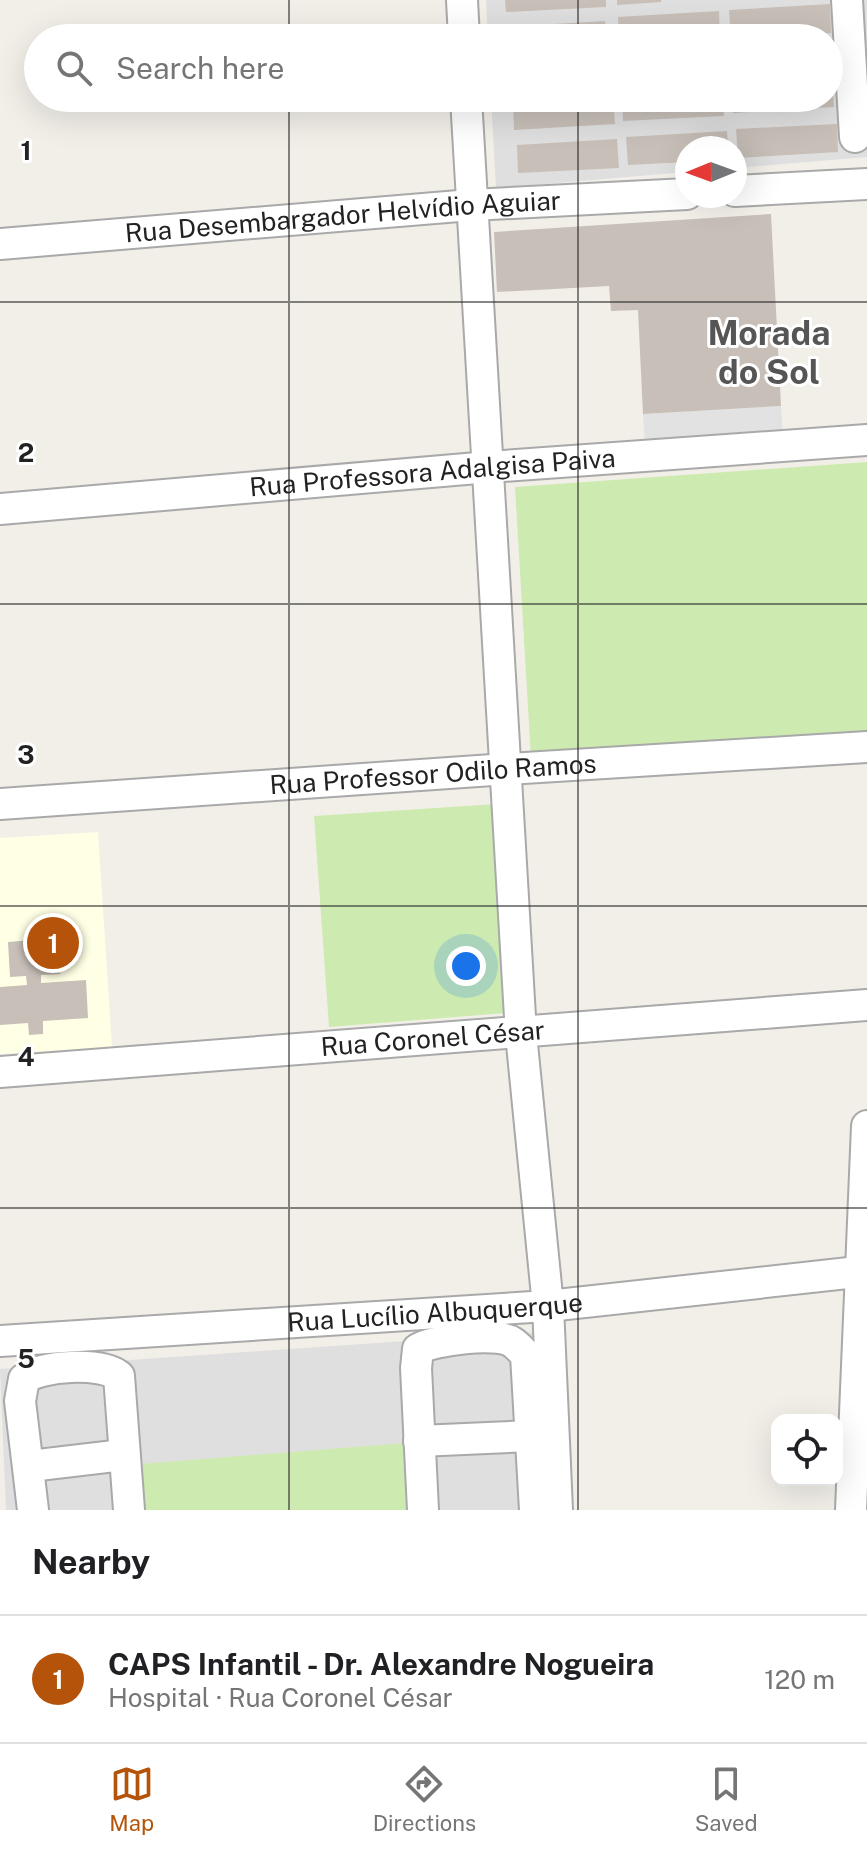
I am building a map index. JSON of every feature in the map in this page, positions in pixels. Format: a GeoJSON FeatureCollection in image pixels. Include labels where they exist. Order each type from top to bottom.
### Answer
{"type":"FeatureCollection","features":[{"type":"Feature","properties":{"kind":"street"},"geometry":{"type":"LineString","coordinates":[[462,0],[463,24]]}},
{"type":"Feature","properties":{"kind":"street"},"geometry":{"type":"LineString","coordinates":[[843,33],[847,0]]}},
{"type":"Feature","properties":{"kind":"street"},"geometry":{"type":"LineString","coordinates":[[843,74],[855,137]]}},
{"type":"Feature","properties":{"kind":"street"},"geometry":{"type":"LineString","coordinates":[[467,112],[521,1034],[548,1306],[557,1510]]}},
{"type":"Feature","properties":{"kind":"street"},"geometry":{"type":"LineString","coordinates":[[747,190],[867,184]]}},
{"type":"Feature","properties":{"kind":"street","name":"Rua Desembargador Helvídio Aguiar"},"geometry":{"type":"LineString","coordinates":[[0,244],[471,205],[675,195]]}},
{"type":"Feature","properties":{"kind":"street","name":"Rua Professora Adalgisa Paiva"},"geometry":{"type":"LineString","coordinates":[[0,509],[489,467],[867,440]]}},
{"type":"Feature","properties":{"kind":"street","name":"Rua Professor Odilo Ramos"},"geometry":{"type":"LineString","coordinates":[[0,804],[867,747]]}},
{"type":"Feature","properties":{"kind":"street","name":"Rua Coronel César"},"geometry":{"type":"LineString","coordinates":[[0,1072],[867,1005]]}},
{"type":"Feature","properties":{"kind":"street"},"geometry":{"type":"LineString","coordinates":[[851,1510],[864,1271],[867,1126]]}},
{"type":"Feature","properties":{"kind":"street","name":"Rua Lucílio Albuquerque"},"geometry":{"type":"LineString","coordinates":[[0,1341],[548,1306],[864,1271]]}},
{"type":"Feature","properties":{"kind":"street"},"geometry":{"type":"LineString","coordinates":[[423,1510],[418,1349],[429,1343],[485,1338],[512,1341],[526,1355],[535,1510]]}},
{"type":"Feature","properties":{"kind":"street"},"geometry":{"type":"LineString","coordinates":[[33,1510],[20,1401],[24,1379],[32,1372],[86,1367],[111,1370],[119,1376],[129,1510]]}},
{"type":"Feature","properties":{"kind":"street"},"geometry":{"type":"LineString","coordinates":[[419,1441],[530,1436]]}},
{"type":"Feature","properties":{"kind":"street"},"geometry":{"type":"LineString","coordinates":[[30,1466],[123,1455]]}},
{"type":"Feature","properties":{"kind":"shaded area"},"geometry":{"type":"Polygon","coordinates":[[[486,0],[867,0],[867,157],[747,167],[747,136],[675,136],[675,173],[496,188],[492,112],[843,112],[843,24],[487,24],[486,0]]]}},
{"type":"Feature","properties":{"kind":"shaded area"},"geometry":{"type":"Polygon","coordinates":[[[781,406],[783,436],[645,443],[643,414],[781,406]]]}},
{"type":"Feature","properties":{"kind":"shaded area"},"geometry":{"type":"Polygon","coordinates":[[[98,832],[112,1047],[0,1054],[0,838],[98,832]]]}},
{"type":"Feature","properties":{"kind":"shaded area"},"geometry":{"type":"Polygon","coordinates":[[[537,1332],[548,1510],[6,1510],[0,1369],[537,1332]]]}},
{"type":"Feature","properties":{"kind":"green space"},"geometry":{"type":"Polygon","coordinates":[[[867,462],[867,737],[531,758],[515,487],[867,462]]]}},
{"type":"Feature","properties":{"kind":"green space"},"geometry":{"type":"Polygon","coordinates":[[[496,804],[506,1013],[329,1027],[314,816],[496,804]]]}},
{"type":"Feature","properties":{"kind":"green space"},"geometry":{"type":"Polygon","coordinates":[[[406,1443],[411,1510],[141,1510],[139,1464],[406,1443]]]}},
{"type":"Feature","properties":{"kind":"building"},"geometry":{"type":"Polygon","coordinates":[[[505,0],[606,0],[606,7],[506,12],[505,0]]]}},
{"type":"Feature","properties":{"kind":"building"},"geometry":{"type":"Polygon","coordinates":[[[617,0],[661,0],[661,2],[617,5],[617,0]]]}},
{"type":"Feature","properties":{"kind":"building"},"geometry":{"type":"Polygon","coordinates":[[[830,4],[831,24],[730,24],[729,10],[830,4]]]}},
{"type":"Feature","properties":{"kind":"building"},"geometry":{"type":"Polygon","coordinates":[[[719,11],[719,24],[618,24],[618,17],[719,11]]]}},
{"type":"Feature","properties":{"kind":"building"},"geometry":{"type":"Polygon","coordinates":[[[605,21],[605,24],[555,24],[605,21]]]}},
{"type":"Feature","properties":{"kind":"building"},"geometry":{"type":"Polygon","coordinates":[[[513,112],[614,112],[615,124],[514,130],[513,112]]]}},
{"type":"Feature","properties":{"kind":"building"},"geometry":{"type":"Polygon","coordinates":[[[623,112],[724,112],[724,116],[623,121],[623,112]]]}},
{"type":"Feature","properties":{"kind":"building"},"geometry":{"type":"Polygon","coordinates":[[[837,124],[838,152],[747,157],[747,136],[736,136],[736,129],[837,124]]]}},
{"type":"Feature","properties":{"kind":"building"},"geometry":{"type":"Polygon","coordinates":[[[727,131],[727,136],[675,136],[675,163],[628,165],[626,137],[727,131]]]}},
{"type":"Feature","properties":{"kind":"building"},"geometry":{"type":"Polygon","coordinates":[[[617,139],[619,168],[518,173],[517,145],[617,139]]]}},
{"type":"Feature","properties":{"kind":"building"},"geometry":{"type":"Polygon","coordinates":[[[771,214],[781,406],[643,414],[638,310],[611,311],[609,286],[497,292],[494,232],[771,214]]]}},
{"type":"Feature","properties":{"kind":"building"},"geometry":{"type":"Polygon","coordinates":[[[58,938],[60,974],[41,975],[41,983],[86,980],[88,1018],[43,1021],[43,1034],[29,1035],[28,1023],[0,1025],[0,987],[27,985],[26,976],[10,977],[8,942],[58,938]]]}},
{"type":"Feature","properties":{"kind":"place","name":"CAPS Infantil - Dr. Alexandre Nogueira"},"geometry":{"type":"Point","coordinates":[53,943]}},
{"type":"Feature","properties":{"kind":"district","name":"Morada do Sol"},"geometry":{"type":"Point","coordinates":[769,352]}}]}
